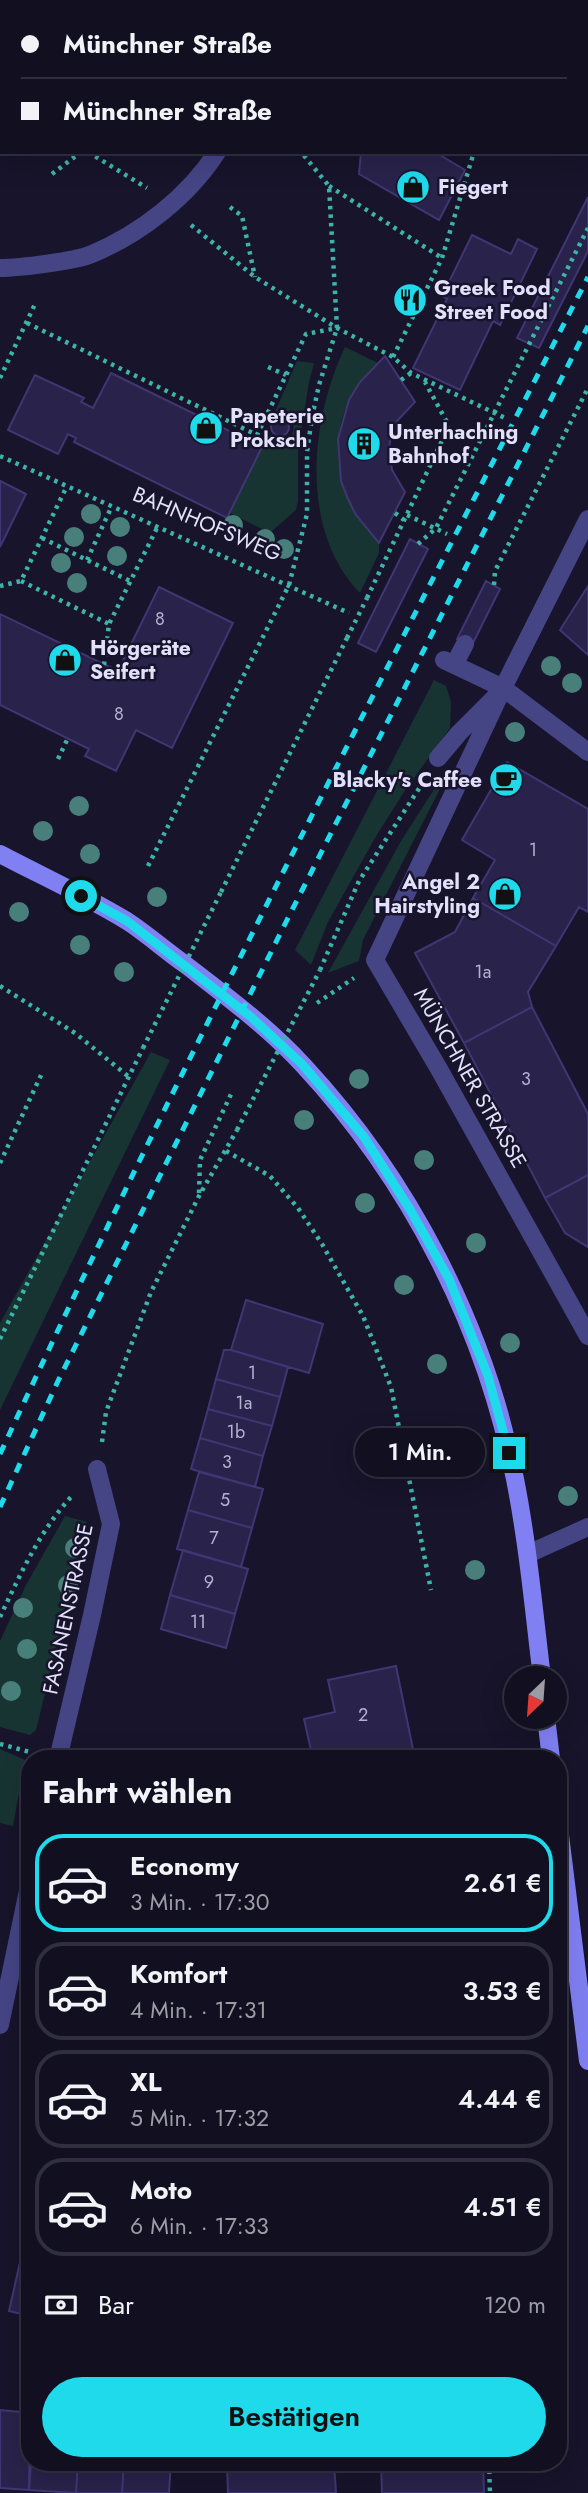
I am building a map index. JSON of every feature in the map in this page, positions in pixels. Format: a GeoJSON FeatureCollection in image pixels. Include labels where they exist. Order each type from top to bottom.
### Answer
{"type":"FeatureCollection","features":[{"type":"Feature","properties":{"kind":"main road"},"geometry":{"type":"LineString","coordinates":[[0,854],[127,921],[204,979],[302,1064],[364,1137],[411,1211],[449,1279],[483,1364],[515,1478],[528,1554],[541,1666]]}},
{"type":"Feature","properties":{"kind":"main road"},"geometry":{"type":"LineString","coordinates":[[547,1729],[550,1750]]}},
{"type":"Feature","properties":{"kind":"main road"},"geometry":{"type":"LineString","coordinates":[[567,1892],[588,2061]]}},
{"type":"Feature","properties":{"kind":"street"},"geometry":{"type":"LineString","coordinates":[[0,268],[89,256],[136,232],[198,178],[216,154]]}},
{"type":"Feature","properties":{"kind":"street"},"geometry":{"type":"LineString","coordinates":[[438,758],[458,733],[503,688],[588,519]]}},
{"type":"Feature","properties":{"kind":"street"},"geometry":{"type":"LineString","coordinates":[[465,644],[449,663],[503,688],[588,752]]}},
{"type":"Feature","properties":{"kind":"street","name":"MÜNCHNER STRASSE"},"geometry":{"type":"LineString","coordinates":[[503,688],[375,960],[586,1324]]}},
{"type":"Feature","properties":{"kind":"street","name":"FASANENSTRASSE"},"geometry":{"type":"LineString","coordinates":[[60,1750],[111,1524],[97,1469]]}},
{"type":"Feature","properties":{"kind":"street"},"geometry":{"type":"LineString","coordinates":[[528,1554],[588,1527]]}},
{"type":"Feature","properties":{"kind":"street"},"geometry":{"type":"LineString","coordinates":[[0,2025],[21,1924]]}},
{"type":"Feature","properties":{"kind":"path"},"geometry":{"type":"LineString","coordinates":[[52,174],[78,154]]}},
{"type":"Feature","properties":{"kind":"path"},"geometry":{"type":"LineString","coordinates":[[91,154],[143,184],[256,277],[337,328],[393,357],[425,381],[505,418]]}},
{"type":"Feature","properties":{"kind":"path"},"geometry":{"type":"LineString","coordinates":[[302,154],[329,186],[442,258]]}},
{"type":"Feature","properties":{"kind":"path"},"geometry":{"type":"LineString","coordinates":[[393,357],[442,258],[473,154]]}},
{"type":"Feature","properties":{"kind":"path"},"geometry":{"type":"LineString","coordinates":[[148,866],[289,585],[307,514],[307,452],[312,417],[318,385],[337,328],[329,186]]}},
{"type":"Feature","properties":{"kind":"path"},"geometry":{"type":"LineString","coordinates":[[230,207],[242,216],[256,277]]}},
{"type":"Feature","properties":{"kind":"path"},"geometry":{"type":"LineString","coordinates":[[418,544],[436,528],[588,228]]}},
{"type":"Feature","properties":{"kind":"path"},"geometry":{"type":"LineString","coordinates":[[0,379],[35,304]]}},
{"type":"Feature","properties":{"kind":"path"},"geometry":{"type":"LineString","coordinates":[[27,323],[257,435],[306,334],[337,328]]}},
{"type":"Feature","properties":{"kind":"path"},"geometry":{"type":"LineString","coordinates":[[268,367],[286,375]]}},
{"type":"Feature","properties":{"kind":"path"},"geometry":{"type":"LineString","coordinates":[[401,380],[411,373]]}},
{"type":"Feature","properties":{"kind":"path"},"geometry":{"type":"LineString","coordinates":[[0,1339],[367,598],[449,426],[425,381]]}},
{"type":"Feature","properties":{"kind":"path"},"geometry":{"type":"LineString","coordinates":[[494,585],[495,571],[588,388]]}},
{"type":"Feature","properties":{"kind":"path","name":"BAHNHOFSWEG"},"geometry":{"type":"LineString","coordinates":[[0,456],[66,488],[349,613]]}},
{"type":"Feature","properties":{"kind":"path"},"geometry":{"type":"LineString","coordinates":[[21,581],[66,488]]}},
{"type":"Feature","properties":{"kind":"path"},"geometry":{"type":"LineString","coordinates":[[87,560],[111,508]]}},
{"type":"Feature","properties":{"kind":"path"},"geometry":{"type":"LineString","coordinates":[[395,513],[447,534]]}},
{"type":"Feature","properties":{"kind":"path"},"geometry":{"type":"LineString","coordinates":[[104,665],[109,624],[157,528]]}},
{"type":"Feature","properties":{"kind":"path"},"geometry":{"type":"LineString","coordinates":[[42,538],[130,581]]}},
{"type":"Feature","properties":{"kind":"path"},"geometry":{"type":"LineString","coordinates":[[0,586],[21,581],[109,624]]}},
{"type":"Feature","properties":{"kind":"path"},"geometry":{"type":"LineString","coordinates":[[58,759],[68,738]]}},
{"type":"Feature","properties":{"kind":"path"},"geometry":{"type":"LineString","coordinates":[[0,1617],[55,1514],[97,1469],[110,1403],[151,1292],[199,1196],[226,1151],[320,970],[359,881],[438,758]]}},
{"type":"Feature","properties":{"kind":"path"},"geometry":{"type":"LineString","coordinates":[[317,1003],[361,974]]}},
{"type":"Feature","properties":{"kind":"path"},"geometry":{"type":"LineString","coordinates":[[0,986],[75,1033],[129,1077]]}},
{"type":"Feature","properties":{"kind":"path"},"geometry":{"type":"LineString","coordinates":[[0,1163],[43,1071]]}},
{"type":"Feature","properties":{"kind":"path"},"geometry":{"type":"LineString","coordinates":[[199,1196],[200,1160],[233,1090]]}},
{"type":"Feature","properties":{"kind":"path"},"geometry":{"type":"LineString","coordinates":[[226,1151],[270,1176],[298,1208],[363,1316],[391,1387],[431,1590]]}},
{"type":"Feature","properties":{"kind":"path"},"geometry":{"type":"LineString","coordinates":[[489,2471],[490,2493]]}},
{"type":"Feature","properties":{"kind":"green space"},"geometry":{"type":"Polygon","coordinates":[[[345,347],[378,363],[360,384],[347,406],[340,429],[338,453],[341,477],[349,500],[379,543],[379,553],[360,593],[340,567],[327,538],[319,507],[316,474],[324,408],[345,347]]]}},
{"type":"Feature","properties":{"kind":"green space"},"geometry":{"type":"Polygon","coordinates":[[[297,361],[314,363],[298,452],[298,501],[296,510],[272,531],[262,529],[230,513],[262,447],[260,441],[264,432],[280,442],[292,434],[293,420],[275,412],[297,361]]]}},
{"type":"Feature","properties":{"kind":"green space"},"geometry":{"type":"Polygon","coordinates":[[[434,680],[446,686],[451,702],[450,728],[375,838],[328,922],[311,965],[295,950],[434,680]]]}},
{"type":"Feature","properties":{"kind":"green space"},"geometry":{"type":"Polygon","coordinates":[[[442,777],[445,779],[363,940],[359,961],[328,973],[401,841],[442,777]]]}},
{"type":"Feature","properties":{"kind":"green space"},"geometry":{"type":"Polygon","coordinates":[[[151,1052],[170,1060],[0,1410],[0,1323],[151,1052]]]}},
{"type":"Feature","properties":{"kind":"green space"},"geometry":{"type":"Polygon","coordinates":[[[65,1516],[87,1522],[36,1730],[30,1735],[0,1727],[0,1641],[26,1585],[65,1516]]]}},
{"type":"Feature","properties":{"kind":"green space"},"geometry":{"type":"Polygon","coordinates":[[[0,1749],[21,1758],[21,1782],[13,1826],[0,1823],[0,1749]]]}},
{"type":"Feature","properties":{"kind":"building"},"geometry":{"type":"Polygon","coordinates":[[[361,154],[438,154],[465,170],[439,220],[359,174],[361,154]]]}},
{"type":"Feature","properties":{"kind":"building"},"geometry":{"type":"Polygon","coordinates":[[[588,197],[588,251],[539,348],[517,338],[588,197]]]}},
{"type":"Feature","properties":{"kind":"building"},"geometry":{"type":"Polygon","coordinates":[[[472,235],[511,254],[518,239],[537,249],[500,325],[493,321],[460,390],[413,368],[447,299],[442,296],[472,235]]]}},
{"type":"Feature","properties":{"kind":"building","name":"Unterhaching Bahnhof"},"geometry":{"type":"Polygon","coordinates":[[[385,356],[415,402],[397,421],[391,435],[389,449],[392,470],[405,492],[379,543],[356,515],[348,499],[341,481],[338,439],[349,400],[360,382],[385,356]]]}},
{"type":"Feature","properties":{"kind":"building"},"geometry":{"type":"Polygon","coordinates":[[[111,373],[262,447],[227,518],[74,442],[76,438],[68,434],[58,454],[8,430],[35,375],[84,398],[81,402],[93,408],[111,373]]]}},
{"type":"Feature","properties":{"kind":"building"},"geometry":{"type":"Polygon","coordinates":[[[280,418],[286,421],[289,427],[286,433],[280,436],[274,433],[271,427],[274,421],[280,418]]]}},
{"type":"Feature","properties":{"kind":"building"},"geometry":{"type":"Polygon","coordinates":[[[0,481],[26,494],[0,547],[0,481]]]}},
{"type":"Feature","properties":{"kind":"building"},"geometry":{"type":"Polygon","coordinates":[[[410,539],[428,549],[376,652],[358,643],[410,539]]]}},
{"type":"Feature","properties":{"kind":"building"},"geometry":{"type":"Polygon","coordinates":[[[486,581],[500,589],[471,647],[457,639],[486,581]]]}},
{"type":"Feature","properties":{"kind":"building"},"geometry":{"type":"Polygon","coordinates":[[[588,586],[588,655],[560,630],[588,586]]]}},
{"type":"Feature","properties":{"kind":"building"},"geometry":{"type":"Polygon","coordinates":[[[159,587],[233,623],[172,748],[136,730],[116,771],[85,756],[89,749],[0,705],[0,614],[118,671],[159,587]]]}},
{"type":"Feature","properties":{"kind":"building"},"geometry":{"type":"Polygon","coordinates":[[[507,762],[588,809],[588,912],[579,907],[556,946],[473,898],[495,860],[462,840],[507,762]]]}},
{"type":"Feature","properties":{"kind":"building"},"geometry":{"type":"Polygon","coordinates":[[[473,898],[556,946],[528,992],[532,1007],[464,1043],[415,953],[455,932],[473,898]]]}},
{"type":"Feature","properties":{"kind":"building"},"geometry":{"type":"Polygon","coordinates":[[[532,1007],[588,1114],[588,1175],[545,1198],[464,1043],[532,1007]]]}},
{"type":"Feature","properties":{"kind":"building"},"geometry":{"type":"Polygon","coordinates":[[[588,1175],[588,1247],[565,1233],[545,1198],[588,1175]]]}},
{"type":"Feature","properties":{"kind":"building"},"geometry":{"type":"Polygon","coordinates":[[[246,1300],[323,1324],[309,1373],[231,1350],[246,1300]]]}},
{"type":"Feature","properties":{"kind":"building"},"geometry":{"type":"Polygon","coordinates":[[[224,1350],[288,1367],[280,1397],[216,1379],[224,1350]]]}},
{"type":"Feature","properties":{"kind":"building"},"geometry":{"type":"Polygon","coordinates":[[[216,1379],[280,1397],[272,1426],[208,1409],[216,1379]]]}},
{"type":"Feature","properties":{"kind":"building"},"geometry":{"type":"Polygon","coordinates":[[[208,1409],[272,1426],[263,1456],[200,1438],[208,1409]]]}},
{"type":"Feature","properties":{"kind":"building"},"geometry":{"type":"Polygon","coordinates":[[[200,1438],[263,1456],[255,1487],[191,1469],[200,1438]]]}},
{"type":"Feature","properties":{"kind":"building"},"geometry":{"type":"Polygon","coordinates":[[[199,1472],[263,1489],[252,1528],[188,1510],[199,1472]]]}},
{"type":"Feature","properties":{"kind":"building"},"geometry":{"type":"Polygon","coordinates":[[[188,1510],[252,1528],[241,1567],[177,1549],[188,1510]]]}},
{"type":"Feature","properties":{"kind":"building"},"geometry":{"type":"Polygon","coordinates":[[[183,1550],[248,1569],[235,1614],[170,1595],[183,1550]]]}},
{"type":"Feature","properties":{"kind":"building"},"geometry":{"type":"Polygon","coordinates":[[[170,1595],[235,1614],[226,1648],[161,1629],[170,1595]]]}},
{"type":"Feature","properties":{"kind":"building"},"geometry":{"type":"Polygon","coordinates":[[[396,1666],[413,1750],[311,1750],[304,1719],[335,1712],[328,1680],[396,1666]]]}},
{"type":"Feature","properties":{"kind":"building"},"geometry":{"type":"Polygon","coordinates":[[[21,2258],[21,2314],[9,2311],[21,2258]]]}},
{"type":"Feature","properties":{"kind":"building"},"geometry":{"type":"Polygon","coordinates":[[[0,2410],[21,2412],[21,2471],[29,2471],[29,2490],[0,2488],[0,2410]]]}},
{"type":"Feature","properties":{"kind":"building"},"geometry":{"type":"Polygon","coordinates":[[[30,2471],[77,2471],[76,2493],[29,2490],[30,2471]]]}},
{"type":"Feature","properties":{"kind":"building"},"geometry":{"type":"Polygon","coordinates":[[[77,2471],[123,2471],[122,2493],[76,2493],[77,2471]]]}},
{"type":"Feature","properties":{"kind":"building"},"geometry":{"type":"Polygon","coordinates":[[[123,2471],[170,2471],[169,2493],[122,2493],[123,2471]]]}},
{"type":"Feature","properties":{"kind":"building"},"geometry":{"type":"Polygon","coordinates":[[[227,2471],[335,2471],[336,2493],[228,2493],[227,2471]]]}},
{"type":"Feature","properties":{"kind":"building"},"geometry":{"type":"Polygon","coordinates":[[[381,2471],[483,2471],[484,2493],[382,2493],[381,2471]]]}},
{"type":"Feature","properties":{"kind":"railway"},"geometry":{"type":"LineString","coordinates":[[0,1454],[214,1010],[588,277]]}},
{"type":"Feature","properties":{"kind":"railway"},"geometry":{"type":"LineString","coordinates":[[0,1507],[58,1381],[287,920],[588,326]]}},
{"type":"Feature","properties":{"kind":"place","name":"Fiegert"},"geometry":{"type":"Point","coordinates":[413,187]}},
{"type":"Feature","properties":{"kind":"place","name":"Greek Food Street Food"},"geometry":{"type":"Point","coordinates":[410,300]}},
{"type":"Feature","properties":{"kind":"place","name":"Papeterie Proksch"},"geometry":{"type":"Point","coordinates":[206,428]}},
{"type":"Feature","properties":{"kind":"place","name":"Unterhaching Bahnhof"},"geometry":{"type":"Point","coordinates":[364,444]}},
{"type":"Feature","properties":{"kind":"place","name":"Hörgeräte Seifert"},"geometry":{"type":"Point","coordinates":[65,660]}},
{"type":"Feature","properties":{"kind":"place","name":"Blacky's Caffee"},"geometry":{"type":"Point","coordinates":[506,780]}},
{"type":"Feature","properties":{"kind":"place","name":"Angel 2 Hairstyling"},"geometry":{"type":"Point","coordinates":[505,894]}},
{"type":"Feature","properties":{"kind":"route"},"geometry":{"type":"LineString","coordinates":[[81,896],[127,921],[251,1017],[302,1064],[364,1137],[411,1211],[449,1279],[488,1376],[509,1453]]}}]}
